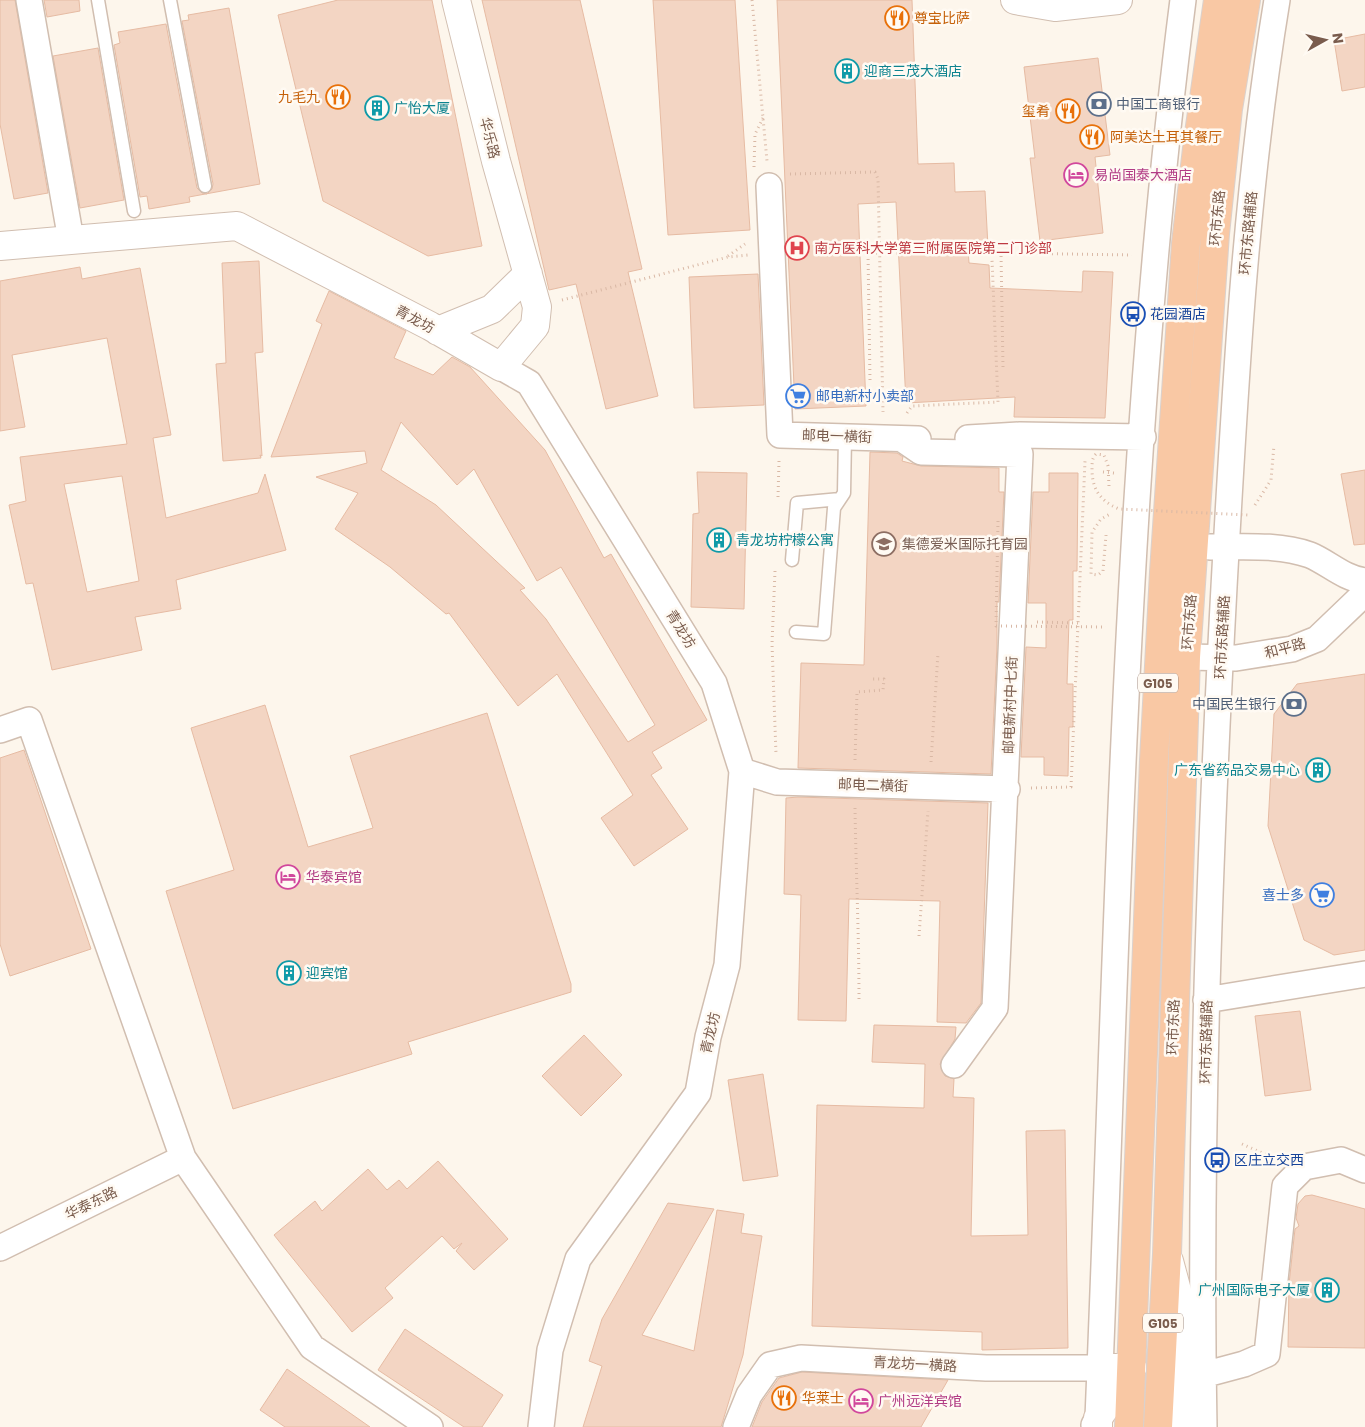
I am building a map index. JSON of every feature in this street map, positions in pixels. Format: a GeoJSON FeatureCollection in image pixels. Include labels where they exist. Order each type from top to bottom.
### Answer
{"type":"FeatureCollection","features":[{"type":"Feature","properties":{"kind":"highway","name":"环市东路"},"geometry":{"type":"LineString","coordinates":[[1129,1427],[1153,800],[1164,572],[1186,244],[1200,123],[1218,0]]}},
{"type":"Feature","properties":{"kind":"highway","name":"环市东路"},"geometry":{"type":"LineString","coordinates":[[1158,1427],[1167,1254],[1186,657],[1215,234],[1228,109],[1246,0]]}},
{"type":"Feature","properties":{"kind":"street"},"geometry":{"type":"LineString","coordinates":[[29,0],[71,240]]}},
{"type":"Feature","properties":{"kind":"street","name":"华乐路"},"geometry":{"type":"LineString","coordinates":[[456,0],[496,160],[537,307],[535,326],[501,367]]}},
{"type":"Feature","properties":{"kind":"street"},"geometry":{"type":"LineString","coordinates":[[1015,0],[1054,6],[1118,0]]}},
{"type":"Feature","properties":{"kind":"street"},"geometry":{"type":"LineString","coordinates":[[1096,1424],[1100,1368],[1124,728],[1143,436],[1162,190],[1183,0]]}},
{"type":"Feature","properties":{"kind":"street","name":"环市东路辅路"},"geometry":{"type":"LineString","coordinates":[[1204,1427],[1202,1251],[1206,1000],[1220,659],[1248,223],[1264,84],[1277,0]]}},
{"type":"Feature","properties":{"kind":"street"},"geometry":{"type":"LineString","coordinates":[[779,180],[780,435]]}},
{"type":"Feature","properties":{"kind":"street","name":"青龙坊"},"geometry":{"type":"LineString","coordinates":[[0,246],[237,226],[438,331],[529,382],[714,682],[742,771],[727,965],[708,1037],[698,1093],[578,1259],[550,1350],[542,1427]]}},
{"type":"Feature","properties":{"kind":"street"},"geometry":{"type":"LineString","coordinates":[[438,331],[492,309],[528,274]]}},
{"type":"Feature","properties":{"kind":"street","name":"邮电一横街"},"geometry":{"type":"LineString","coordinates":[[780,435],[936,440],[1020,435],[1143,436]]}},
{"type":"Feature","properties":{"kind":"street","name":"邮电新村中七街"},"geometry":{"type":"LineString","coordinates":[[893,438],[921,452],[1020,454],[1007,789],[995,1008],[954,1065]]}},
{"type":"Feature","properties":{"kind":"street"},"geometry":{"type":"LineString","coordinates":[[1194,547],[1291,550],[1311,556],[1342,575],[1365,581]]}},
{"type":"Feature","properties":{"kind":"street","name":"和平路"},"geometry":{"type":"LineString","coordinates":[[1186,657],[1220,659],[1292,650],[1318,639],[1365,592]]}},
{"type":"Feature","properties":{"kind":"street"},"geometry":{"type":"LineString","coordinates":[[0,730],[29,720],[183,1158],[312,1347],[430,1427]]}},
{"type":"Feature","properties":{"kind":"street","name":"邮电二横街"},"geometry":{"type":"LineString","coordinates":[[742,771],[777,782],[1007,789]]}},
{"type":"Feature","properties":{"kind":"street"},"geometry":{"type":"LineString","coordinates":[[1206,1000],[1365,974]]}},
{"type":"Feature","properties":{"kind":"street","name":"华泰东路"},"geometry":{"type":"LineString","coordinates":[[0,1248],[183,1158]]}},
{"type":"Feature","properties":{"kind":"street"},"geometry":{"type":"LineString","coordinates":[[1167,1254],[1184,1317],[1203,1375],[1244,1364],[1267,1354],[1285,1186],[1304,1167],[1341,1160],[1365,1170]]}},
{"type":"Feature","properties":{"kind":"street"},"geometry":{"type":"LineString","coordinates":[[1160,1392],[1184,1317],[1202,1251]]}},
{"type":"Feature","properties":{"kind":"street"},"geometry":{"type":"LineString","coordinates":[[1182,1427],[1184,1317]]}},
{"type":"Feature","properties":{"kind":"street","name":"青龙坊一横路"},"geometry":{"type":"LineString","coordinates":[[736,1427],[749,1395],[770,1365],[801,1358],[986,1368],[1132,1368]]}},
{"type":"Feature","properties":{"kind":"street"},"geometry":{"type":"LineString","coordinates":[[1096,1424],[1132,1368]]}},
{"type":"Feature","properties":{"kind":"lane"},"geometry":{"type":"LineString","coordinates":[[98,0],[134,211]]}},
{"type":"Feature","properties":{"kind":"lane"},"geometry":{"type":"LineString","coordinates":[[170,0],[205,186]]}},
{"type":"Feature","properties":{"kind":"lane"},"geometry":{"type":"LineString","coordinates":[[796,632],[824,634],[834,508],[844,493],[845,437]]}},
{"type":"Feature","properties":{"kind":"lane"},"geometry":{"type":"LineString","coordinates":[[792,560],[797,503],[840,499]]}},
{"type":"Feature","properties":{"kind":"path"},"geometry":{"type":"LineString","coordinates":[[752,0],[767,160]]}},
{"type":"Feature","properties":{"kind":"path"},"geometry":{"type":"LineString","coordinates":[[779,180],[875,172],[878,179],[893,438]]}},
{"type":"Feature","properties":{"kind":"path"},"geometry":{"type":"LineString","coordinates":[[989,252],[1132,256]]}},
{"type":"Feature","properties":{"kind":"path"},"geometry":{"type":"LineString","coordinates":[[1000,252],[1003,366]]}},
{"type":"Feature","properties":{"kind":"path"},"geometry":{"type":"LineString","coordinates":[[870,380],[868,253],[898,253]]}},
{"type":"Feature","properties":{"kind":"path"},"geometry":{"type":"LineString","coordinates":[[537,307],[728,257]]}},
{"type":"Feature","properties":{"kind":"path"},"geometry":{"type":"LineString","coordinates":[[893,438],[912,406],[998,402],[992,260]]}},
{"type":"Feature","properties":{"kind":"path"},"geometry":{"type":"LineString","coordinates":[[778,505],[780,435]]}},
{"type":"Feature","properties":{"kind":"path"},"geometry":{"type":"LineString","coordinates":[[1109,486],[1107,461],[1104,455],[1096,454],[1092,463],[1093,486],[1104,500],[1120,509],[1249,515],[1271,480],[1274,445]]}},
{"type":"Feature","properties":{"kind":"path"},"geometry":{"type":"LineString","coordinates":[[1007,789],[1071,787],[1086,458],[1076,458]]}},
{"type":"Feature","properties":{"kind":"path"},"geometry":{"type":"LineString","coordinates":[[1106,534],[1103,571],[1098,575],[1091,574],[1092,532],[1101,520],[1120,509]]}},
{"type":"Feature","properties":{"kind":"path"},"geometry":{"type":"LineString","coordinates":[[998,521],[996,626],[1106,627]]}},
{"type":"Feature","properties":{"kind":"path"},"geometry":{"type":"LineString","coordinates":[[775,564],[772,644],[777,782]]}},
{"type":"Feature","properties":{"kind":"path"},"geometry":{"type":"LineString","coordinates":[[1013,622],[1078,623]]}},
{"type":"Feature","properties":{"kind":"path"},"geometry":{"type":"LineString","coordinates":[[859,1000],[859,923],[856,893],[854,784],[857,692],[883,690],[884,679],[872,679]]}},
{"type":"Feature","properties":{"kind":"path"},"geometry":{"type":"LineString","coordinates":[[1242,1144],[1273,1157],[1297,1174]]}},
{"type":"Feature","properties":{"kind":"building"},"geometry":{"type":"Polygon","coordinates":[[[0,0],[15,0],[48,193],[14,199],[0,124],[0,0]]]}},
{"type":"Feature","properties":{"kind":"building"},"geometry":{"type":"Polygon","coordinates":[[[44,0],[79,0],[80,11],[47,17],[44,0]]]}},
{"type":"Feature","properties":{"kind":"building","name":"广怡大厦"},"geometry":{"type":"Polygon","coordinates":[[[338,0],[432,0],[482,246],[428,256],[323,201],[278,15],[338,0]]]}},
{"type":"Feature","properties":{"kind":"building"},"geometry":{"type":"Polygon","coordinates":[[[482,0],[580,0],[642,269],[628,272],[658,396],[606,409],[576,284],[549,290],[482,0]]]}},
{"type":"Feature","properties":{"kind":"building"},"geometry":{"type":"Polygon","coordinates":[[[653,0],[735,0],[750,230],[668,235],[653,0]]]}},
{"type":"Feature","properties":{"kind":"building"},"geometry":{"type":"Polygon","coordinates":[[[777,0],[912,0],[918,164],[954,163],[955,192],[985,191],[988,247],[968,249],[969,263],[989,265],[990,288],[1082,292],[1083,271],[1113,272],[1105,418],[1014,417],[1015,397],[906,403],[896,202],[858,204],[866,406],[795,409],[777,0]]]}},
{"type":"Feature","properties":{"kind":"building"},"geometry":{"type":"Polygon","coordinates":[[[229,8],[260,184],[207,194],[212,189],[213,184],[182,21],[189,20],[188,15],[229,8]]]}},
{"type":"Feature","properties":{"kind":"building"},"geometry":{"type":"Polygon","coordinates":[[[166,24],[197,188],[206,194],[189,197],[190,202],[149,209],[147,196],[140,197],[114,45],[120,43],[118,32],[166,24]]]}},
{"type":"Feature","properties":{"kind":"building"},"geometry":{"type":"Polygon","coordinates":[[[1365,34],[1365,87],[1342,91],[1334,40],[1365,34]]]}},
{"type":"Feature","properties":{"kind":"building"},"geometry":{"type":"Polygon","coordinates":[[[98,48],[124,200],[80,208],[53,56],[98,48]]]}},
{"type":"Feature","properties":{"kind":"building","name":"易尚国泰大酒店"},"geometry":{"type":"Polygon","coordinates":[[[1098,58],[1110,155],[1095,157],[1103,233],[1040,241],[1030,158],[1035,158],[1024,67],[1098,58]]]}},
{"type":"Feature","properties":{"kind":"building"},"geometry":{"type":"Polygon","coordinates":[[[259,261],[263,352],[255,353],[262,456],[260,455],[261,458],[223,461],[216,364],[226,363],[222,263],[259,261]]]}},
{"type":"Feature","properties":{"kind":"building"},"geometry":{"type":"Polygon","coordinates":[[[80,267],[82,279],[140,268],[171,435],[153,438],[166,518],[258,493],[265,474],[286,550],[176,580],[181,609],[135,617],[142,650],[52,670],[33,583],[26,584],[9,505],[26,501],[20,457],[127,444],[107,338],[12,355],[25,427],[0,431],[0,281],[80,267]],[[122,476],[64,484],[87,592],[139,581],[122,476]]]}},
{"type":"Feature","properties":{"kind":"building"},"geometry":{"type":"Polygon","coordinates":[[[758,274],[764,405],[694,408],[689,277],[758,274]]]}},
{"type":"Feature","properties":{"kind":"building"},"geometry":{"type":"Polygon","coordinates":[[[329,291],[406,331],[394,358],[433,375],[452,357],[470,367],[545,450],[604,558],[611,554],[707,720],[652,752],[662,768],[651,775],[688,829],[634,866],[601,818],[633,795],[557,674],[518,706],[449,613],[446,614],[390,567],[335,529],[358,493],[316,477],[367,463],[365,451],[271,457],[322,324],[316,321],[329,291]],[[401,422],[381,470],[436,505],[525,588],[520,590],[546,619],[628,742],[655,725],[561,567],[537,581],[474,469],[457,485],[401,422]]]}},
{"type":"Feature","properties":{"kind":"building"},"geometry":{"type":"Polygon","coordinates":[[[870,452],[897,453],[903,457],[902,461],[921,466],[999,468],[999,492],[1004,492],[999,602],[997,602],[997,646],[991,774],[798,768],[801,663],[864,665],[870,452]]]}},
{"type":"Feature","properties":{"kind":"building"},"geometry":{"type":"Polygon","coordinates":[[[1365,470],[1365,544],[1354,545],[1341,474],[1365,470]]]}},
{"type":"Feature","properties":{"kind":"building","name":"青龙坊柠檬公寓"},"geometry":{"type":"Polygon","coordinates":[[[697,472],[747,473],[744,609],[691,607],[693,514],[699,513],[697,472]]]}},
{"type":"Feature","properties":{"kind":"building"},"geometry":{"type":"Polygon","coordinates":[[[1049,473],[1078,473],[1077,571],[1073,571],[1073,620],[1069,620],[1067,684],[1073,684],[1073,727],[1069,727],[1068,776],[1044,775],[1044,757],[1021,757],[1026,647],[1046,648],[1046,603],[1028,603],[1033,492],[1049,492],[1049,473]]]}},
{"type":"Feature","properties":{"kind":"building","name":"广东省药品交易中心"},"geometry":{"type":"Polygon","coordinates":[[[1365,674],[1365,950],[1334,955],[1304,940],[1268,826],[1274,714],[1297,684],[1365,674]]]}},
{"type":"Feature","properties":{"kind":"building"},"geometry":{"type":"Polygon","coordinates":[[[265,705],[308,847],[373,828],[350,756],[487,713],[571,984],[571,992],[408,1042],[412,1054],[233,1109],[166,891],[234,870],[191,728],[265,705]]]}},
{"type":"Feature","properties":{"kind":"building"},"geometry":{"type":"Polygon","coordinates":[[[24,750],[91,949],[10,976],[0,944],[0,758],[24,750]]]}},
{"type":"Feature","properties":{"kind":"building"},"geometry":{"type":"Polygon","coordinates":[[[786,798],[988,803],[981,1003],[966,1023],[937,1022],[940,901],[849,899],[846,1021],[798,1020],[801,895],[784,894],[786,798]]]}},
{"type":"Feature","properties":{"kind":"building"},"geometry":{"type":"Polygon","coordinates":[[[1300,1011],[1311,1090],[1265,1096],[1255,1016],[1300,1011]]]}},
{"type":"Feature","properties":{"kind":"building"},"geometry":{"type":"Polygon","coordinates":[[[874,1025],[956,1027],[955,1039],[940,1064],[945,1076],[954,1079],[953,1097],[974,1098],[971,1236],[1028,1235],[1026,1131],[1065,1130],[1068,1348],[982,1350],[982,1332],[812,1326],[817,1105],[924,1108],[925,1064],[872,1062],[874,1025]]]}},
{"type":"Feature","properties":{"kind":"building"},"geometry":{"type":"Polygon","coordinates":[[[584,1035],[622,1075],[581,1116],[542,1076],[584,1035]]]}},
{"type":"Feature","properties":{"kind":"building"},"geometry":{"type":"Polygon","coordinates":[[[763,1074],[778,1176],[743,1181],[728,1080],[763,1074]]]}},
{"type":"Feature","properties":{"kind":"building"},"geometry":{"type":"Polygon","coordinates":[[[438,1161],[508,1239],[474,1270],[456,1251],[462,1243],[454,1249],[442,1236],[385,1288],[393,1298],[352,1332],[274,1235],[315,1201],[322,1211],[368,1169],[387,1190],[399,1180],[407,1189],[438,1161]]]}},
{"type":"Feature","properties":{"kind":"building","name":"广州国际电子大厦"},"geometry":{"type":"Polygon","coordinates":[[[1312,1195],[1365,1209],[1365,1348],[1288,1347],[1289,1284],[1295,1229],[1299,1226],[1296,1218],[1298,1204],[1305,1196],[1312,1195]]]}},
{"type":"Feature","properties":{"kind":"building"},"geometry":{"type":"Polygon","coordinates":[[[668,1203],[714,1209],[642,1335],[694,1351],[717,1210],[744,1214],[741,1233],[762,1236],[743,1355],[721,1427],[583,1427],[602,1366],[589,1361],[602,1319],[668,1203]]]}},
{"type":"Feature","properties":{"kind":"building"},"geometry":{"type":"Polygon","coordinates":[[[405,1329],[503,1395],[482,1427],[464,1427],[378,1370],[405,1329]]]}},
{"type":"Feature","properties":{"kind":"building"},"geometry":{"type":"Polygon","coordinates":[[[287,1369],[370,1427],[285,1427],[260,1410],[287,1369]]]}},
{"type":"Feature","properties":{"kind":"building"},"geometry":{"type":"Polygon","coordinates":[[[802,1372],[948,1380],[921,1427],[752,1427],[762,1402],[779,1378],[802,1372]]]}},
{"type":"Feature","properties":{"kind":"place","name":"尊宝比萨"},"geometry":{"type":"Point","coordinates":[897,18]}},
{"type":"Feature","properties":{"kind":"place","name":"迎商三茂大酒店"},"geometry":{"type":"Point","coordinates":[847,71]}},
{"type":"Feature","properties":{"kind":"place","name":"九毛九"},"geometry":{"type":"Point","coordinates":[338,97]}},
{"type":"Feature","properties":{"kind":"place","name":"中国工商银行"},"geometry":{"type":"Point","coordinates":[1099,104]}},
{"type":"Feature","properties":{"kind":"place","name":"广怡大厦"},"geometry":{"type":"Point","coordinates":[377,108]}},
{"type":"Feature","properties":{"kind":"place","name":"玺肴"},"geometry":{"type":"Point","coordinates":[1068,111]}},
{"type":"Feature","properties":{"kind":"place","name":"阿美达土耳其餐厅"},"geometry":{"type":"Point","coordinates":[1092,137]}},
{"type":"Feature","properties":{"kind":"place","name":"易尚国泰大酒店"},"geometry":{"type":"Point","coordinates":[1076,175]}},
{"type":"Feature","properties":{"kind":"place","name":"南方医科大学第三附属医院第二门诊部"},"geometry":{"type":"Point","coordinates":[797,248]}},
{"type":"Feature","properties":{"kind":"place","name":"花园酒店"},"geometry":{"type":"Point","coordinates":[1133,314]}},
{"type":"Feature","properties":{"kind":"place","name":"邮电新村小卖部"},"geometry":{"type":"Point","coordinates":[798,396]}},
{"type":"Feature","properties":{"kind":"place","name":"青龙坊柠檬公寓"},"geometry":{"type":"Point","coordinates":[719,540]}},
{"type":"Feature","properties":{"kind":"place","name":"集德爱米国际托育园"},"geometry":{"type":"Point","coordinates":[884,544]}},
{"type":"Feature","properties":{"kind":"place","name":"中国民生银行"},"geometry":{"type":"Point","coordinates":[1294,704]}},
{"type":"Feature","properties":{"kind":"place","name":"广东省药品交易中心"},"geometry":{"type":"Point","coordinates":[1318,770]}},
{"type":"Feature","properties":{"kind":"place","name":"华泰宾馆"},"geometry":{"type":"Point","coordinates":[288,877]}},
{"type":"Feature","properties":{"kind":"place","name":"喜士多"},"geometry":{"type":"Point","coordinates":[1322,895]}},
{"type":"Feature","properties":{"kind":"place","name":"迎宾馆"},"geometry":{"type":"Point","coordinates":[289,973]}},
{"type":"Feature","properties":{"kind":"place","name":"区庄立交西"},"geometry":{"type":"Point","coordinates":[1217,1160]}},
{"type":"Feature","properties":{"kind":"place","name":"广州国际电子大厦"},"geometry":{"type":"Point","coordinates":[1327,1290]}},
{"type":"Feature","properties":{"kind":"place","name":"华莱士"},"geometry":{"type":"Point","coordinates":[784,1398]}},
{"type":"Feature","properties":{"kind":"place","name":"广州远洋宾馆"},"geometry":{"type":"Point","coordinates":[861,1401]}}]}
